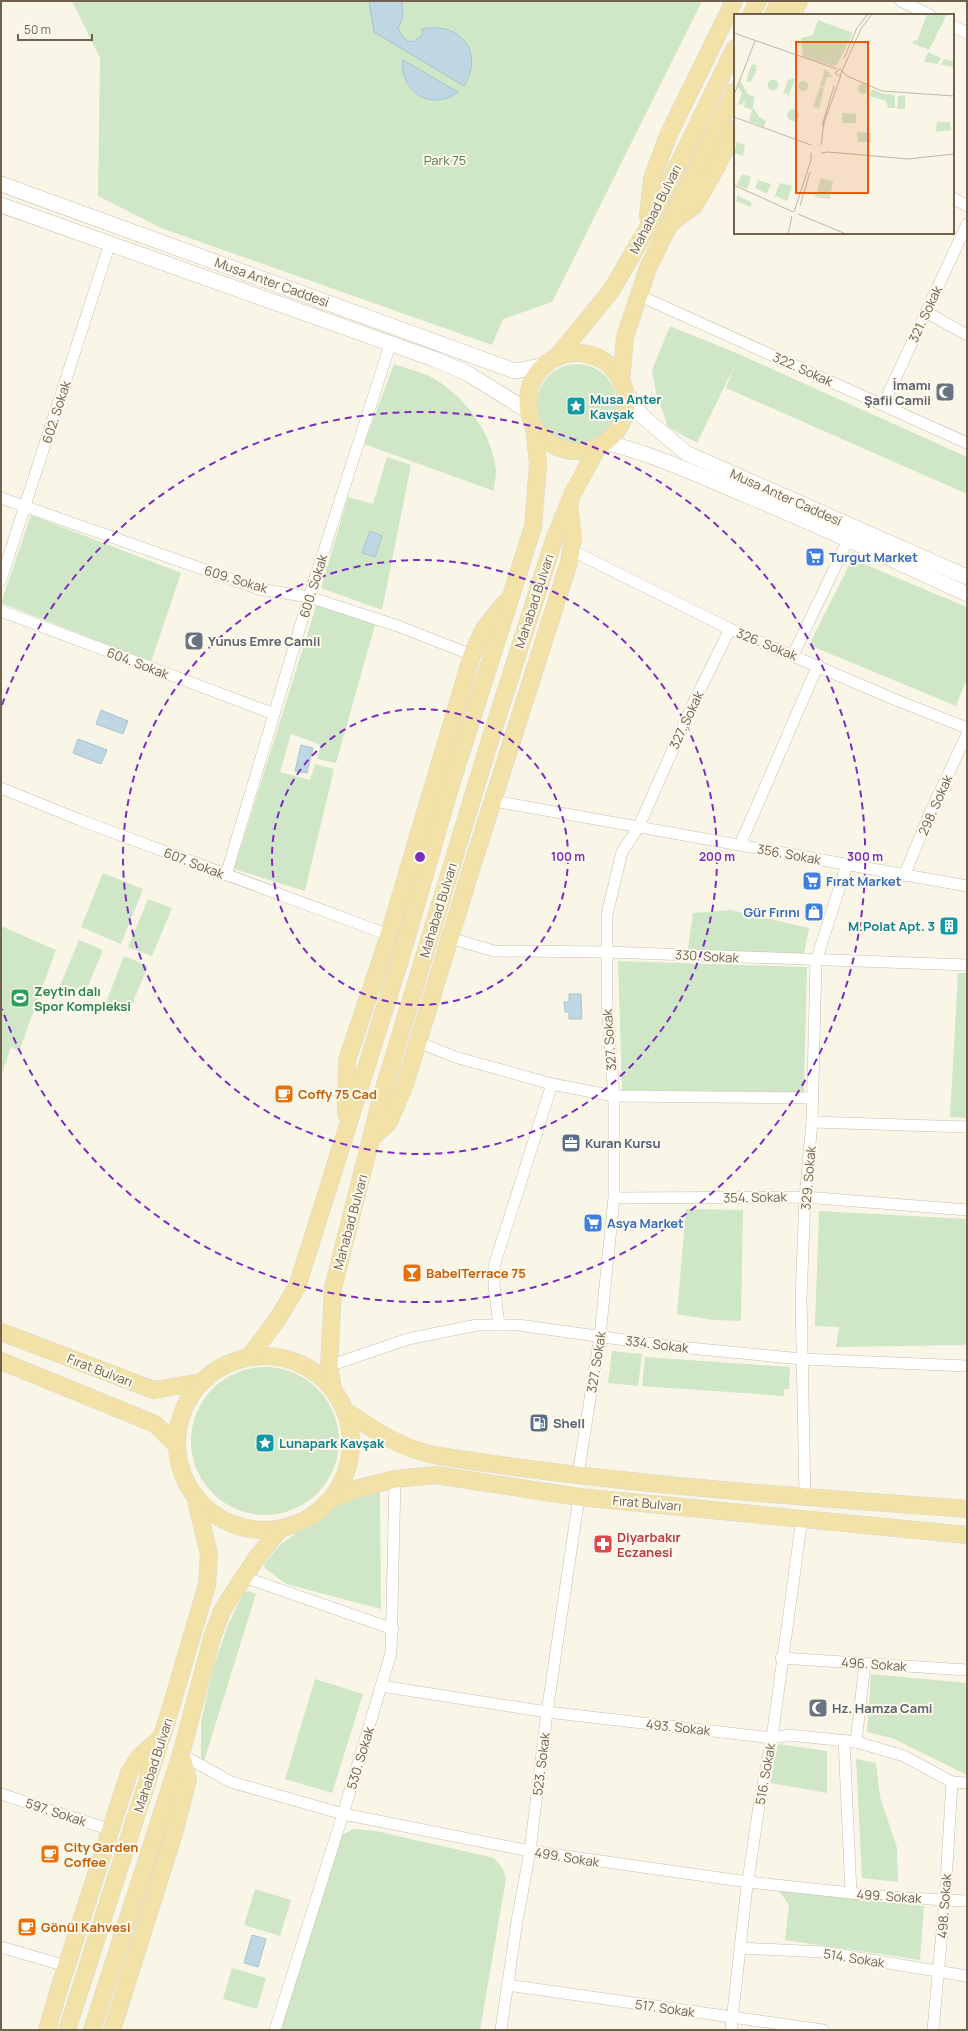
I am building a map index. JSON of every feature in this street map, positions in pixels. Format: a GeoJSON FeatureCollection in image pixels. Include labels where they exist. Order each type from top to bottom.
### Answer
{"type":"FeatureCollection","features":[{"type":"Feature","properties":{"kind":"main road"},"geometry":{"type":"LineString","coordinates":[[647,229],[652,179],[665,143],[734,1]]}},
{"type":"Feature","properties":{"kind":"main road"},"geometry":{"type":"LineString","coordinates":[[752,14],[758,1]]}},
{"type":"Feature","properties":{"kind":"main road"},"geometry":{"type":"LineString","coordinates":[[774,14],[780,1]]}},
{"type":"Feature","properties":{"kind":"main road"},"geometry":{"type":"LineString","coordinates":[[792,14],[799,1]]}},
{"type":"Feature","properties":{"kind":"main road","name":"Mahabad Bulvarı"},"geometry":{"type":"LineString","coordinates":[[550,361],[611,291],[647,229],[734,50]]}},
{"type":"Feature","properties":{"kind":"main road","name":"Mahabad Bulvarı"},"geometry":{"type":"LineString","coordinates":[[623,386],[625,337],[648,268],[734,93]]}},
{"type":"Feature","properties":{"kind":"main road"},"geometry":{"type":"LineString","coordinates":[[670,223],[694,206],[734,131]]}},
{"type":"Feature","properties":{"kind":"main road","name":"Musa Anter Caddesi"},"geometry":{"type":"LineString","coordinates":[[1,184],[515,371],[550,361]]}},
{"type":"Feature","properties":{"kind":"main road","name":"Musa Anter Caddesi"},"geometry":{"type":"LineString","coordinates":[[1,205],[467,372],[531,419]]}},
{"type":"Feature","properties":{"kind":"main road"},"geometry":{"type":"LineString","coordinates":[[570,353],[584,353],[598,358],[610,366],[623,386],[626,404],[624,417],[619,428],[602,444],[590,450],[574,451],[558,448],[544,439],[531,419],[527,402],[530,385],[536,374],[550,361],[570,353]]}},
{"type":"Feature","properties":{"kind":"main road","name":"Musa Anter Caddesi"},"geometry":{"type":"LineString","coordinates":[[623,386],[642,414],[686,453],[967,577]]}},
{"type":"Feature","properties":{"kind":"main road","name":"Mahabad Bulvarı"},"geometry":{"type":"LineString","coordinates":[[249,1357],[277,1320],[297,1287],[400,960],[452,781],[533,527],[538,464],[531,419]]}},
{"type":"Feature","properties":{"kind":"main road","name":"Mahabad Bulvarı"},"geometry":{"type":"LineString","coordinates":[[333,1389],[328,1366],[333,1288],[382,1095],[487,750],[554,540],[569,502],[602,444]]}},
{"type":"Feature","properties":{"kind":"main road","name":"Musa Anter Caddesi"},"geometry":{"type":"LineString","coordinates":[[602,444],[629,448],[681,467],[849,538],[967,594]]}},
{"type":"Feature","properties":{"kind":"main road"},"geometry":{"type":"LineString","coordinates":[[371,1139],[389,1122],[405,1084],[567,569],[573,538],[569,502]]}},
{"type":"Feature","properties":{"kind":"main road"},"geometry":{"type":"LineString","coordinates":[[345,1134],[347,1060],[388,935],[472,655],[484,630],[512,593]]}},
{"type":"Feature","properties":{"kind":"main road","name":"Fırat Bulvarı"},"geometry":{"type":"LineString","coordinates":[[1,1332],[154,1390],[201,1382]]}},
{"type":"Feature","properties":{"kind":"main road"},"geometry":{"type":"LineString","coordinates":[[273,1356],[296,1361],[316,1372],[333,1389],[346,1411],[351,1429],[352,1448],[350,1461],[342,1484],[331,1500],[316,1513],[299,1523],[280,1529],[256,1530],[233,1524],[212,1513],[194,1496],[185,1480],[179,1463],[176,1445],[179,1422],[187,1401],[201,1382],[223,1366],[249,1357],[273,1356]]}},
{"type":"Feature","properties":{"kind":"main road"},"geometry":{"type":"LineString","coordinates":[[1,1361],[155,1424],[176,1445]]}},
{"type":"Feature","properties":{"kind":"main road","name":"Fırat Bulvarı"},"geometry":{"type":"LineString","coordinates":[[346,1411],[391,1439],[425,1454],[578,1475],[805,1497],[967,1509]]}},
{"type":"Feature","properties":{"kind":"main road"},"geometry":{"type":"LineString","coordinates":[[435,1475],[426,1467],[426,1462],[428,1458],[440,1456]]}},
{"type":"Feature","properties":{"kind":"main road","name":"Fırat Bulvarı"},"geometry":{"type":"LineString","coordinates":[[331,1500],[356,1489],[395,1478],[435,1475],[579,1497],[967,1535]]}},
{"type":"Feature","properties":{"kind":"main road","name":"Mahabad Bulvarı"},"geometry":{"type":"LineString","coordinates":[[67,2030],[162,1737],[207,1585],[209,1555],[194,1496]]}},
{"type":"Feature","properties":{"kind":"main road","name":"Mahabad Bulvarı"},"geometry":{"type":"LineString","coordinates":[[92,2030],[181,1754],[212,1638],[222,1611],[244,1577],[280,1529]]}},
{"type":"Feature","properties":{"kind":"main road"},"geometry":{"type":"LineString","coordinates":[[47,2030],[66,1966],[129,1773],[139,1757],[162,1737]]}},
{"type":"Feature","properties":{"kind":"main road"},"geometry":{"type":"LineString","coordinates":[[112,2030],[175,1830],[188,1779],[181,1754]]}},
{"type":"Feature","properties":{"kind":"street"},"geometry":{"type":"LineString","coordinates":[[901,1],[928,14]]}},
{"type":"Feature","properties":{"kind":"street"},"geometry":{"type":"LineString","coordinates":[[954,26],[966,29]]}},
{"type":"Feature","properties":{"kind":"street"},"geometry":{"type":"LineString","coordinates":[[954,199],[967,206]]}},
{"type":"Feature","properties":{"kind":"street","name":"321. Sokak"},"geometry":{"type":"LineString","coordinates":[[884,404],[967,224]]}},
{"type":"Feature","properties":{"kind":"street","name":"602. Sokak"},"geometry":{"type":"LineString","coordinates":[[1,580],[110,243]]}},
{"type":"Feature","properties":{"kind":"street","name":"322. Sokak"},"geometry":{"type":"LineString","coordinates":[[638,295],[884,404],[967,443]]}},
{"type":"Feature","properties":{"kind":"street"},"geometry":{"type":"LineString","coordinates":[[926,312],[967,335]]}},
{"type":"Feature","properties":{"kind":"street","name":"600. Sokak"},"geometry":{"type":"LineString","coordinates":[[226,876],[310,597],[390,344]]}},
{"type":"Feature","properties":{"kind":"street","name":"609. Sokak"},"geometry":{"type":"LineString","coordinates":[[1,498],[259,589],[310,597],[398,626],[472,655]]}},
{"type":"Feature","properties":{"kind":"street"},"geometry":{"type":"LineString","coordinates":[[793,655],[849,538]]}},
{"type":"Feature","properties":{"kind":"street","name":"326. Sokak"},"geometry":{"type":"LineString","coordinates":[[571,550],[730,629],[818,665],[896,700],[967,728]]}},
{"type":"Feature","properties":{"kind":"street","name":"604. Sokak"},"geometry":{"type":"LineString","coordinates":[[1,611],[274,714]]}},
{"type":"Feature","properties":{"kind":"street","name":"327. Sokak"},"geometry":{"type":"LineString","coordinates":[[578,1475],[600,1336],[614,1198],[614,1096],[607,1006],[607,914],[622,852],[638,828],[694,702],[730,629]]}},
{"type":"Feature","properties":{"kind":"street"},"geometry":{"type":"LineString","coordinates":[[740,845],[818,665]]}},
{"type":"Feature","properties":{"kind":"street","name":"298. Sokak"},"geometry":{"type":"LineString","coordinates":[[904,876],[930,813],[967,734]]}},
{"type":"Feature","properties":{"kind":"street","name":"607. Sokak"},"geometry":{"type":"LineString","coordinates":[[1,788],[226,876],[388,935]]}},
{"type":"Feature","properties":{"kind":"street","name":"356. Sokak"},"geometry":{"type":"LineString","coordinates":[[494,800],[638,828],[967,886]]}},
{"type":"Feature","properties":{"kind":"street","name":"329. Sokak"},"geometry":{"type":"LineString","coordinates":[[805,1497],[801,1300],[805,1197],[812,1122],[816,961],[847,864]]}},
{"type":"Feature","properties":{"kind":"street","name":"330. Sokak"},"geometry":{"type":"LineString","coordinates":[[450,938],[494,951],[608,952],[816,961],[967,965]]}},
{"type":"Feature","properties":{"kind":"street"},"geometry":{"type":"LineString","coordinates":[[418,1042],[455,1057],[552,1084],[614,1096],[813,1098]]}},
{"type":"Feature","properties":{"kind":"street"},"geometry":{"type":"LineString","coordinates":[[499,1325],[494,1285],[494,1266],[552,1084]]}},
{"type":"Feature","properties":{"kind":"street"},"geometry":{"type":"LineString","coordinates":[[812,1122],[967,1127]]}},
{"type":"Feature","properties":{"kind":"street","name":"354. Sokak"},"geometry":{"type":"LineString","coordinates":[[614,1198],[805,1197],[967,1210]]}},
{"type":"Feature","properties":{"kind":"street","name":"334. Sokak"},"geometry":{"type":"LineString","coordinates":[[328,1366],[408,1339],[477,1325],[518,1325],[668,1346],[802,1359],[967,1366]]}},
{"type":"Feature","properties":{"kind":"street","name":"530. Sokak"},"geometry":{"type":"LineString","coordinates":[[275,2030],[343,1814],[391,1653],[393,1629],[395,1478]]}},
{"type":"Feature","properties":{"kind":"street","name":"523. Sokak"},"geometry":{"type":"LineString","coordinates":[[501,2030],[517,1921],[530,1851],[547,1712],[579,1497]]}},
{"type":"Feature","properties":{"kind":"street","name":"516. Sokak"},"geometry":{"type":"LineString","coordinates":[[730,2030],[748,1882],[760,1799],[772,1738],[781,1658],[802,1518]]}},
{"type":"Feature","properties":{"kind":"street"},"geometry":{"type":"LineString","coordinates":[[244,1577],[393,1629]]}},
{"type":"Feature","properties":{"kind":"street","name":"496. Sokak"},"geometry":{"type":"LineString","coordinates":[[781,1658],[967,1670]]}},
{"type":"Feature","properties":{"kind":"street"},"geometry":{"type":"LineString","coordinates":[[856,1742],[865,1663]]}},
{"type":"Feature","properties":{"kind":"street","name":"493. Sokak"},"geometry":{"type":"LineString","coordinates":[[381,1686],[547,1712],[772,1738],[790,1735],[844,1740],[904,1756],[952,1782],[967,1783]]}},
{"type":"Feature","properties":{"kind":"street"},"geometry":{"type":"LineString","coordinates":[[844,1740],[851,1893]]}},
{"type":"Feature","properties":{"kind":"street","name":"499. Sokak"},"geometry":{"type":"LineString","coordinates":[[181,1754],[230,1782],[343,1814],[530,1851],[748,1882],[888,1897],[967,1901]]}},
{"type":"Feature","properties":{"kind":"street","name":"498. Sokak"},"geometry":{"type":"LineString","coordinates":[[933,2030],[945,1899],[952,1782]]}},
{"type":"Feature","properties":{"kind":"street","name":"597. Sokak"},"geometry":{"type":"LineString","coordinates":[[1,1794],[111,1830]]}},
{"type":"Feature","properties":{"kind":"street"},"geometry":{"type":"LineString","coordinates":[[1,1947],[66,1966]]}},
{"type":"Feature","properties":{"kind":"street","name":"514. Sokak"},"geometry":{"type":"LineString","coordinates":[[740,1948],[823,1952],[967,1976]]}},
{"type":"Feature","properties":{"kind":"street","name":"517. Sokak"},"geometry":{"type":"LineString","coordinates":[[507,1985],[823,2030]]}},
{"type":"Feature","properties":{"kind":"green space","name":"Park 75"},"geometry":{"type":"Polygon","coordinates":[[[72,1],[702,1],[552,302],[503,319],[492,345],[161,228],[98,196],[100,58],[72,1]]]}},
{"type":"Feature","properties":{"kind":"green space"},"geometry":{"type":"Polygon","coordinates":[[[670,326],[741,355],[967,457],[967,494],[726,388],[734,367],[697,443],[668,427],[656,393],[652,370],[670,326]]]}},
{"type":"Feature","properties":{"kind":"green space"},"geometry":{"type":"Polygon","coordinates":[[[394,364],[425,374],[441,383],[464,403],[474,415],[489,442],[493,456],[496,470],[494,491],[364,444],[394,364]]]}},
{"type":"Feature","properties":{"kind":"green space"},"geometry":{"type":"Polygon","coordinates":[[[577,364],[592,367],[605,376],[614,389],[617,404],[614,419],[605,432],[592,441],[577,444],[562,441],[549,432],[540,419],[537,404],[540,389],[549,376],[562,367],[577,364]]]}},
{"type":"Feature","properties":{"kind":"green space"},"geometry":{"type":"Polygon","coordinates":[[[387,457],[411,465],[382,610],[321,588],[348,497],[373,504],[387,457]]]}},
{"type":"Feature","properties":{"kind":"green space"},"geometry":{"type":"Polygon","coordinates":[[[31,515],[181,573],[151,662],[1,603],[31,515]]]}},
{"type":"Feature","properties":{"kind":"green space"},"geometry":{"type":"Polygon","coordinates":[[[852,559],[967,607],[967,678],[956,706],[809,645],[852,559]]]}},
{"type":"Feature","properties":{"kind":"green space"},"geometry":{"type":"Polygon","coordinates":[[[317,603],[375,625],[336,763],[317,759],[321,745],[291,734],[280,772],[310,780],[315,764],[334,769],[305,891],[234,869],[317,603]]]}},
{"type":"Feature","properties":{"kind":"green space"},"geometry":{"type":"Polygon","coordinates":[[[103,873],[143,889],[121,944],[81,927],[103,873]]]}},
{"type":"Feature","properties":{"kind":"green space"},"geometry":{"type":"Polygon","coordinates":[[[148,899],[172,908],[152,956],[128,947],[148,899]]]}},
{"type":"Feature","properties":{"kind":"green space"},"geometry":{"type":"Polygon","coordinates":[[[731,910],[809,928],[804,954],[688,949],[693,913],[731,910]]]}},
{"type":"Feature","properties":{"kind":"green space","name":"Zeytin dalı Spor Kompleksi"},"geometry":{"type":"Polygon","coordinates":[[[1,926],[56,950],[19,1051],[11,1047],[2,1073],[1,926]]]}},
{"type":"Feature","properties":{"kind":"green space"},"geometry":{"type":"Polygon","coordinates":[[[79,940],[103,950],[83,998],[59,988],[79,940]]]}},
{"type":"Feature","properties":{"kind":"green space"},"geometry":{"type":"Polygon","coordinates":[[[124,956],[148,966],[128,1014],[105,1005],[124,956]]]}},
{"type":"Feature","properties":{"kind":"green space"},"geometry":{"type":"Polygon","coordinates":[[[618,961],[807,967],[804,1092],[622,1090],[618,961]]]}},
{"type":"Feature","properties":{"kind":"green space"},"geometry":{"type":"Polygon","coordinates":[[[958,973],[967,973],[967,1118],[950,1117],[958,973]]]}},
{"type":"Feature","properties":{"kind":"green space"},"geometry":{"type":"Polygon","coordinates":[[[686,1209],[743,1210],[741,1321],[713,1320],[677,1314],[686,1209]]]}},
{"type":"Feature","properties":{"kind":"green space"},"geometry":{"type":"Polygon","coordinates":[[[819,1211],[967,1219],[967,1345],[836,1347],[839,1327],[815,1326],[819,1211]]]}},
{"type":"Feature","properties":{"kind":"green space"},"geometry":{"type":"Polygon","coordinates":[[[612,1351],[642,1354],[638,1386],[608,1383],[612,1351]]]}},
{"type":"Feature","properties":{"kind":"green space"},"geometry":{"type":"Polygon","coordinates":[[[645,1357],[790,1367],[789,1389],[784,1389],[784,1396],[642,1386],[645,1357]]]}},
{"type":"Feature","properties":{"kind":"green space"},"geometry":{"type":"Polygon","coordinates":[[[265,1367],[279,1369],[300,1376],[312,1384],[322,1394],[333,1413],[339,1441],[337,1455],[330,1476],[322,1488],[312,1498],[293,1509],[265,1515],[251,1513],[230,1506],[218,1498],[208,1488],[197,1469],[191,1441],[193,1427],[200,1406],[208,1394],[218,1384],[237,1373],[265,1367]]]}},
{"type":"Feature","properties":{"kind":"green space"},"geometry":{"type":"Polygon","coordinates":[[[380,1491],[381,1609],[286,1584],[265,1568],[264,1564],[281,1544],[311,1523],[346,1501],[366,1493],[380,1491]]]}},
{"type":"Feature","properties":{"kind":"green space"},"geometry":{"type":"Polygon","coordinates":[[[248,1591],[256,1594],[204,1761],[201,1760],[201,1722],[213,1669],[228,1625],[244,1592],[248,1591]]]}},
{"type":"Feature","properties":{"kind":"green space"},"geometry":{"type":"Polygon","coordinates":[[[871,1674],[967,1683],[967,1775],[892,1738],[867,1732],[871,1674]]]}},
{"type":"Feature","properties":{"kind":"green space"},"geometry":{"type":"Polygon","coordinates":[[[315,1679],[363,1694],[332,1793],[285,1779],[315,1679]]]}},
{"type":"Feature","properties":{"kind":"green space"},"geometry":{"type":"Polygon","coordinates":[[[778,1744],[827,1751],[827,1793],[770,1783],[778,1744]]]}},
{"type":"Feature","properties":{"kind":"green space"},"geometry":{"type":"Polygon","coordinates":[[[856,1759],[876,1763],[880,1797],[897,1848],[898,1882],[862,1878],[856,1759]]]}},
{"type":"Feature","properties":{"kind":"green space"},"geometry":{"type":"Polygon","coordinates":[[[353,1829],[376,1831],[494,1858],[503,1869],[506,1879],[480,2030],[279,2030],[342,1835],[353,1829]]]}},
{"type":"Feature","properties":{"kind":"green space"},"geometry":{"type":"Polygon","coordinates":[[[255,1889],[291,1900],[280,1936],[244,1925],[255,1889]]]}},
{"type":"Feature","properties":{"kind":"green space"},"geometry":{"type":"Polygon","coordinates":[[[779,1891],[924,1906],[920,1960],[785,1940],[789,1905],[779,1891]]]}},
{"type":"Feature","properties":{"kind":"green space"},"geometry":{"type":"Polygon","coordinates":[[[232,1968],[266,1978],[257,2009],[223,1999],[232,1968]]]}},
{"type":"Feature","properties":{"kind":"water"},"geometry":{"type":"Polygon","coordinates":[[[369,1],[402,1],[403,17],[398,28],[403,38],[408,41],[412,42],[422,36],[422,29],[436,28],[448,30],[458,35],[465,42],[470,51],[472,62],[470,73],[464,86],[374,32],[369,1]]]}},
{"type":"Feature","properties":{"kind":"water"},"geometry":{"type":"Polygon","coordinates":[[[403,60],[458,92],[448,98],[438,100],[419,96],[406,81],[403,71],[403,60]]]}},
{"type":"Feature","properties":{"kind":"water"},"geometry":{"type":"Polygon","coordinates":[[[370,531],[382,536],[375,557],[362,553],[370,531]]]}},
{"type":"Feature","properties":{"kind":"water"},"geometry":{"type":"Polygon","coordinates":[[[101,710],[128,721],[123,734],[96,724],[101,710]]]}},
{"type":"Feature","properties":{"kind":"water"},"geometry":{"type":"Polygon","coordinates":[[[78,739],[107,750],[101,764],[73,753],[78,739]]]}},
{"type":"Feature","properties":{"kind":"water"},"geometry":{"type":"Polygon","coordinates":[[[301,745],[313,748],[307,773],[295,771],[301,745]]]}},
{"type":"Feature","properties":{"kind":"water"},"geometry":{"type":"Polygon","coordinates":[[[569,994],[581,994],[582,1019],[569,1019],[569,1012],[565,1012],[564,1002],[569,1002],[569,994]]]}},
{"type":"Feature","properties":{"kind":"water"},"geometry":{"type":"Polygon","coordinates":[[[252,1935],[266,1939],[258,1967],[244,1963],[252,1935]]]}},
{"type":"Feature","properties":{"kind":"place","name":"İmamı Şafii Camii"},"geometry":{"type":"Point","coordinates":[945,392]}},
{"type":"Feature","properties":{"kind":"place","name":"Musa Anter Kavşak"},"geometry":{"type":"Point","coordinates":[576,406]}},
{"type":"Feature","properties":{"kind":"place","name":"Turgut Market"},"geometry":{"type":"Point","coordinates":[815,557]}},
{"type":"Feature","properties":{"kind":"place","name":"Yunus Emre Camii"},"geometry":{"type":"Point","coordinates":[194,641]}},
{"type":"Feature","properties":{"kind":"place","name":"Fırat Market"},"geometry":{"type":"Point","coordinates":[812,881]}},
{"type":"Feature","properties":{"kind":"place","name":"Gür Fırını"},"geometry":{"type":"Point","coordinates":[814,912]}},
{"type":"Feature","properties":{"kind":"place","name":"M.Polat Apt. 3"},"geometry":{"type":"Point","coordinates":[949,926]}},
{"type":"Feature","properties":{"kind":"place","name":"Zeytin dalı Spor Kompleksi"},"geometry":{"type":"Point","coordinates":[20,998]}},
{"type":"Feature","properties":{"kind":"place","name":"Coffy 75 Cad"},"geometry":{"type":"Point","coordinates":[284,1094]}},
{"type":"Feature","properties":{"kind":"place","name":"Kuran Kursu"},"geometry":{"type":"Point","coordinates":[571,1143]}},
{"type":"Feature","properties":{"kind":"place","name":"Asya Market"},"geometry":{"type":"Point","coordinates":[593,1223]}},
{"type":"Feature","properties":{"kind":"place","name":"BabelTerrace 75"},"geometry":{"type":"Point","coordinates":[412,1273]}},
{"type":"Feature","properties":{"kind":"place","name":"Shell"},"geometry":{"type":"Point","coordinates":[539,1423]}},
{"type":"Feature","properties":{"kind":"place","name":"Lunapark Kavşak"},"geometry":{"type":"Point","coordinates":[265,1443]}},
{"type":"Feature","properties":{"kind":"place","name":"Diyarbakır Eczanesi"},"geometry":{"type":"Point","coordinates":[603,1544]}},
{"type":"Feature","properties":{"kind":"place","name":"Hz. Hamza Cami"},"geometry":{"type":"Point","coordinates":[818,1708]}},
{"type":"Feature","properties":{"kind":"place","name":"City Garden Coffee"},"geometry":{"type":"Point","coordinates":[50,1854]}},
{"type":"Feature","properties":{"kind":"place","name":"Gönül Kahvesi"},"geometry":{"type":"Point","coordinates":[27,1927]}}]}
